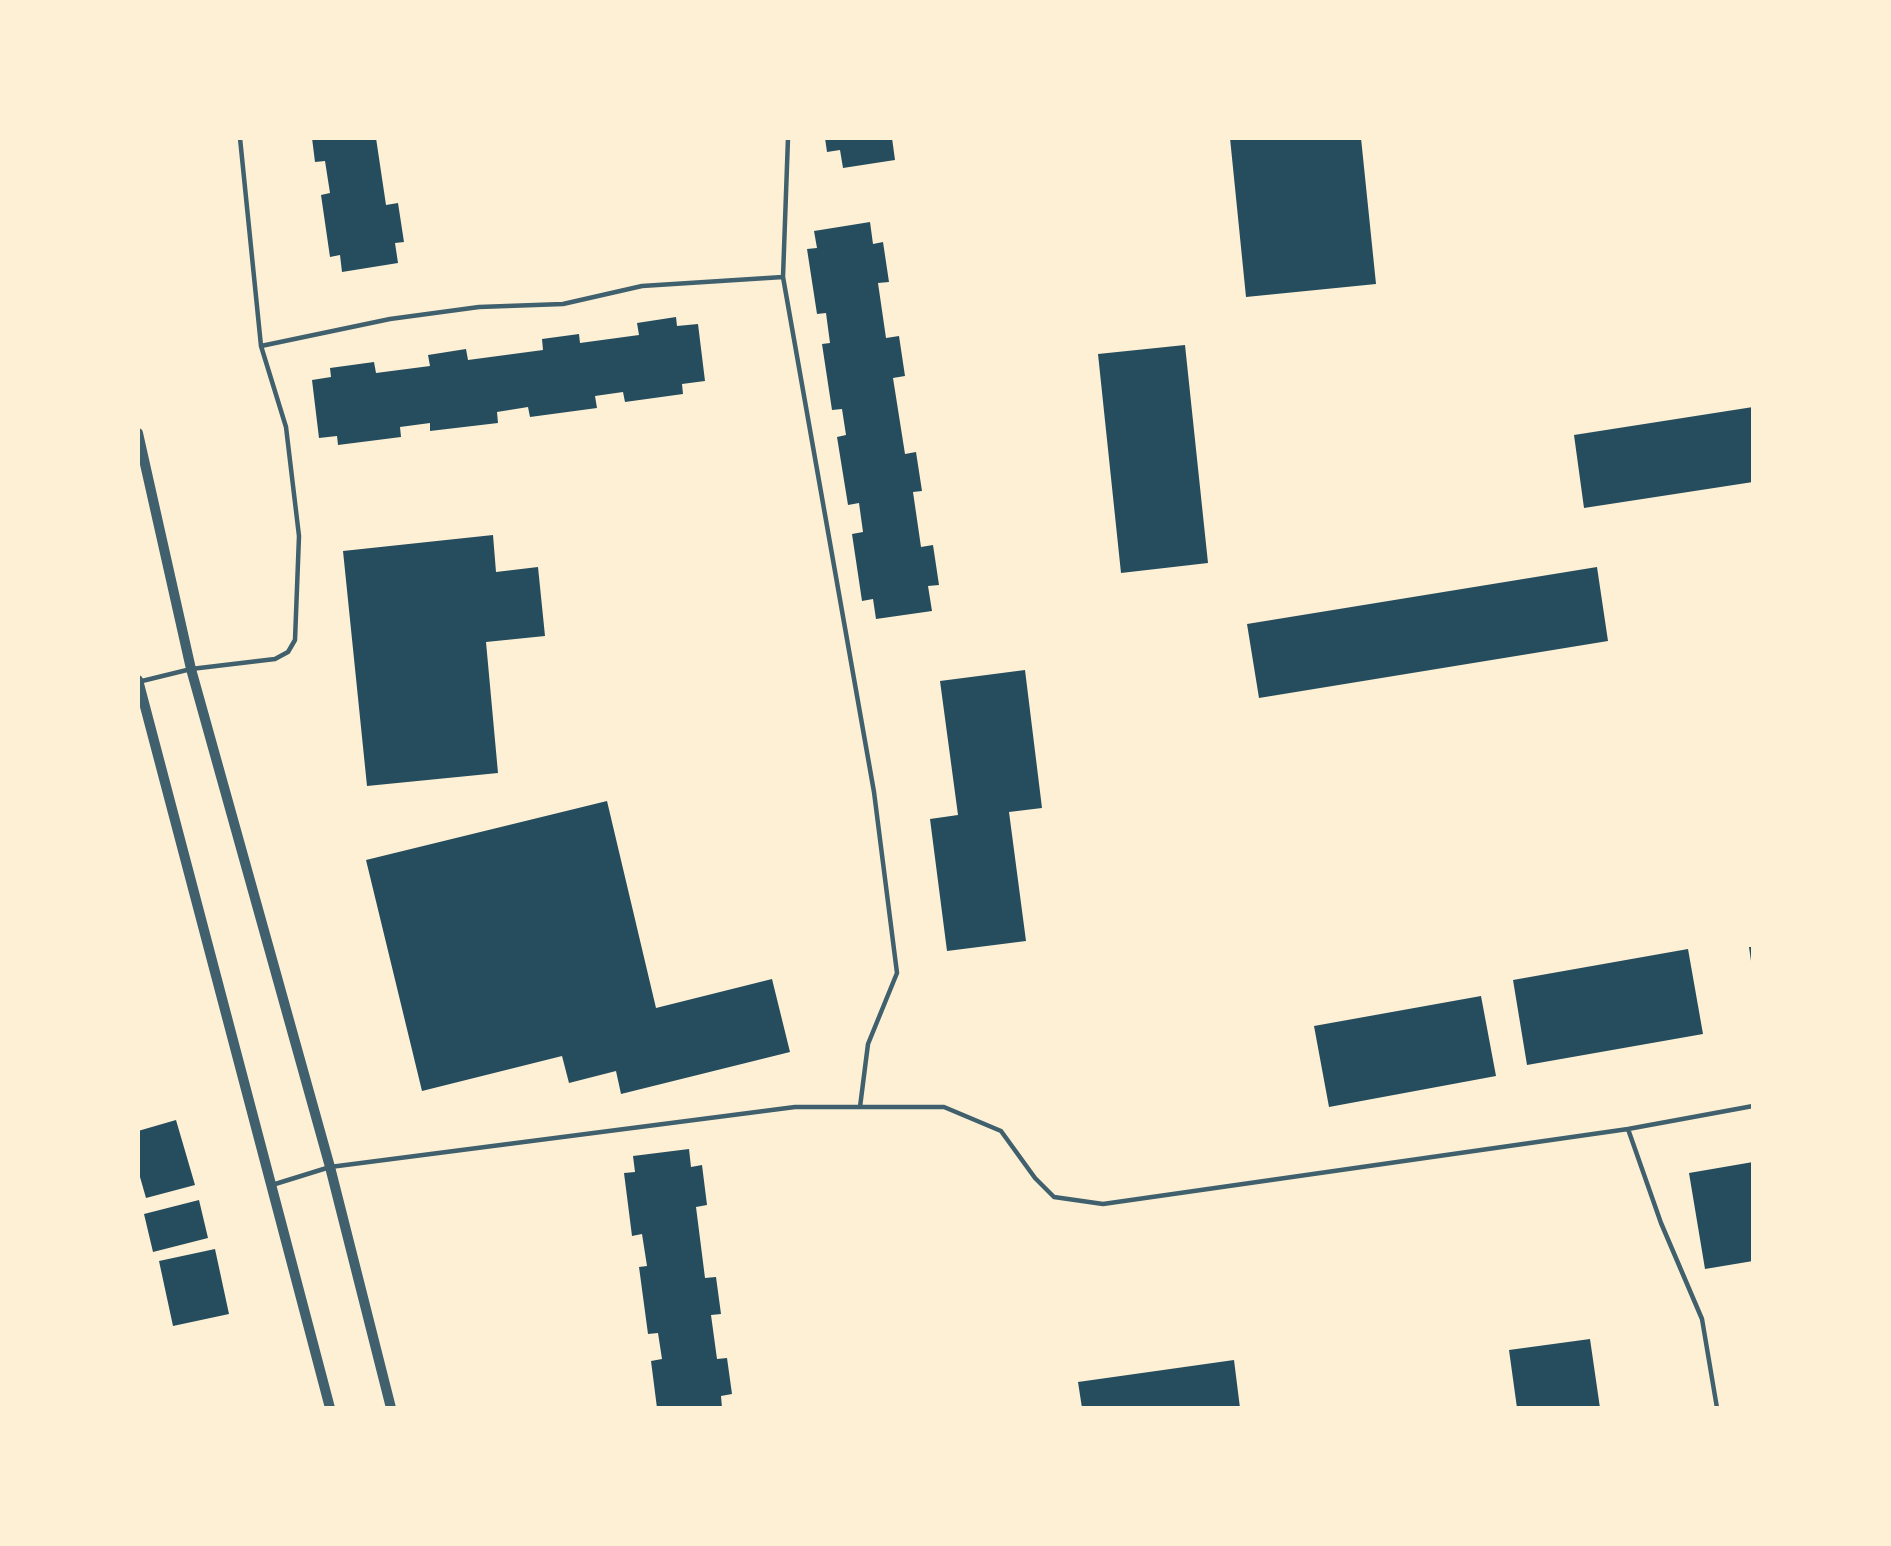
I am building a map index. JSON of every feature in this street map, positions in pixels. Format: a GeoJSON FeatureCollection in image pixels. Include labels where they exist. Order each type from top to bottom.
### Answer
{"type":"FeatureCollection","features":[{"type":"Feature","properties":{"kind":"street"},"geometry":{"type":"LineString","coordinates":[[138,433],[191,669],[330,1167],[391,1408]]}},
{"type":"Feature","properties":{"kind":"street"},"geometry":{"type":"LineString","coordinates":[[138,681],[330,1408]]}},
{"type":"Feature","properties":{"kind":"lane"},"geometry":{"type":"LineString","coordinates":[[138,681],[191,669],[275,659],[288,652],[295,640],[299,536],[288,438],[261,346],[240,138]]}},
{"type":"Feature","properties":{"kind":"lane"},"geometry":{"type":"LineString","coordinates":[[788,138],[783,277],[874,792],[897,973],[868,1044],[860,1107]]}},
{"type":"Feature","properties":{"kind":"lane"},"geometry":{"type":"LineString","coordinates":[[261,346],[390,319],[479,307],[563,304],[642,286],[783,277]]}},
{"type":"Feature","properties":{"kind":"lane"},"geometry":{"type":"LineString","coordinates":[[272,1185],[330,1167],[795,1107],[944,1107],[1001,1131],[1035,1178],[1054,1197],[1103,1204],[1628,1129],[1753,1107]]}},
{"type":"Feature","properties":{"kind":"lane"},"geometry":{"type":"LineString","coordinates":[[1628,1129],[1661,1223],[1702,1318],[1717,1408]]}},
{"type":"Feature","properties":{"kind":"building"},"geometry":{"type":"Polygon","coordinates":[[[312,138],[376,138],[386,205],[398,203],[404,242],[395,243],[398,263],[342,272],[340,255],[330,257],[321,195],[330,193],[325,161],[315,162],[312,138]]]}},
{"type":"Feature","properties":{"kind":"building"},"geometry":{"type":"Polygon","coordinates":[[[825,138],[892,138],[895,160],[843,168],[840,150],[827,152],[825,138]]]}},
{"type":"Feature","properties":{"kind":"building"},"geometry":{"type":"Polygon","coordinates":[[[1230,138],[1361,138],[1376,284],[1246,297],[1230,138]]]}},
{"type":"Feature","properties":{"kind":"building"},"geometry":{"type":"Polygon","coordinates":[[[870,222],[873,244],[883,242],[889,282],[878,283],[886,338],[899,336],[905,376],[893,378],[905,454],[916,452],[922,491],[913,492],[921,547],[933,545],[939,585],[928,586],[932,611],[876,619],[873,599],[862,601],[852,534],[863,532],[859,503],[848,505],[837,437],[846,435],[842,409],[832,410],[822,344],[830,343],[826,313],[817,314],[807,249],[817,248],[814,231],[870,222]]]}},
{"type":"Feature","properties":{"kind":"building"},"geometry":{"type":"Polygon","coordinates":[[[676,317],[677,326],[698,324],[705,381],[682,384],[683,394],[625,402],[623,392],[595,396],[597,408],[530,417],[528,407],[497,412],[498,423],[430,431],[430,423],[400,427],[401,437],[338,445],[337,436],[319,438],[312,380],[331,377],[330,368],[374,362],[376,373],[430,366],[428,355],[466,349],[468,360],[543,350],[542,339],[579,334],[580,343],[639,335],[637,323],[676,317]]]}},
{"type":"Feature","properties":{"kind":"building"},"geometry":{"type":"Polygon","coordinates":[[[1185,345],[1208,563],[1121,573],[1098,354],[1185,345]]]}},
{"type":"Feature","properties":{"kind":"building"},"geometry":{"type":"Polygon","coordinates":[[[1753,407],[1753,482],[1584,508],[1574,435],[1753,407]]]}},
{"type":"Feature","properties":{"kind":"building"},"geometry":{"type":"Polygon","coordinates":[[[493,535],[496,572],[538,567],[545,636],[486,642],[498,773],[367,786],[343,551],[493,535]]]}},
{"type":"Feature","properties":{"kind":"building"},"geometry":{"type":"Polygon","coordinates":[[[1597,567],[1608,641],[1259,698],[1247,624],[1597,567]]]}},
{"type":"Feature","properties":{"kind":"building"},"geometry":{"type":"Polygon","coordinates":[[[1025,670],[1042,808],[1009,812],[1026,941],[947,951],[930,819],[958,815],[940,681],[1025,670]]]}},
{"type":"Feature","properties":{"kind":"building"},"geometry":{"type":"Polygon","coordinates":[[[607,801],[656,1008],[772,979],[790,1052],[621,1094],[616,1071],[569,1083],[562,1056],[422,1091],[366,860],[607,801]]]}},
{"type":"Feature","properties":{"kind":"building"},"geometry":{"type":"Polygon","coordinates":[[[1749,947],[1753,947],[1753,968],[1752,968],[1749,947]]]}},
{"type":"Feature","properties":{"kind":"building"},"geometry":{"type":"Polygon","coordinates":[[[1688,949],[1703,1034],[1527,1065],[1513,980],[1688,949]]]}},
{"type":"Feature","properties":{"kind":"building"},"geometry":{"type":"Polygon","coordinates":[[[1481,996],[1496,1076],[1329,1107],[1314,1026],[1481,996]]]}},
{"type":"Feature","properties":{"kind":"building"},"geometry":{"type":"Polygon","coordinates":[[[176,1120],[195,1185],[146,1198],[138,1170],[138,1131],[176,1120]]]}},
{"type":"Feature","properties":{"kind":"building"},"geometry":{"type":"Polygon","coordinates":[[[689,1149],[691,1167],[702,1165],[707,1205],[696,1207],[705,1278],[716,1277],[721,1314],[711,1315],[717,1359],[727,1358],[732,1394],[721,1396],[722,1408],[657,1408],[651,1361],[662,1359],[658,1333],[648,1334],[639,1267],[647,1266],[642,1234],[632,1236],[624,1173],[635,1172],[633,1156],[689,1149]]]}},
{"type":"Feature","properties":{"kind":"building"},"geometry":{"type":"Polygon","coordinates":[[[1753,1162],[1753,1261],[1705,1269],[1689,1173],[1753,1162]]]}},
{"type":"Feature","properties":{"kind":"building"},"geometry":{"type":"Polygon","coordinates":[[[199,1200],[208,1238],[153,1252],[144,1214],[199,1200]]]}},
{"type":"Feature","properties":{"kind":"building"},"geometry":{"type":"Polygon","coordinates":[[[215,1249],[229,1314],[173,1326],[159,1261],[215,1249]]]}},
{"type":"Feature","properties":{"kind":"building"},"geometry":{"type":"Polygon","coordinates":[[[1590,1339],[1600,1408],[1517,1408],[1509,1350],[1590,1339]]]}},
{"type":"Feature","properties":{"kind":"building"},"geometry":{"type":"Polygon","coordinates":[[[1234,1360],[1240,1408],[1082,1408],[1078,1382],[1234,1360]]]}}]}
